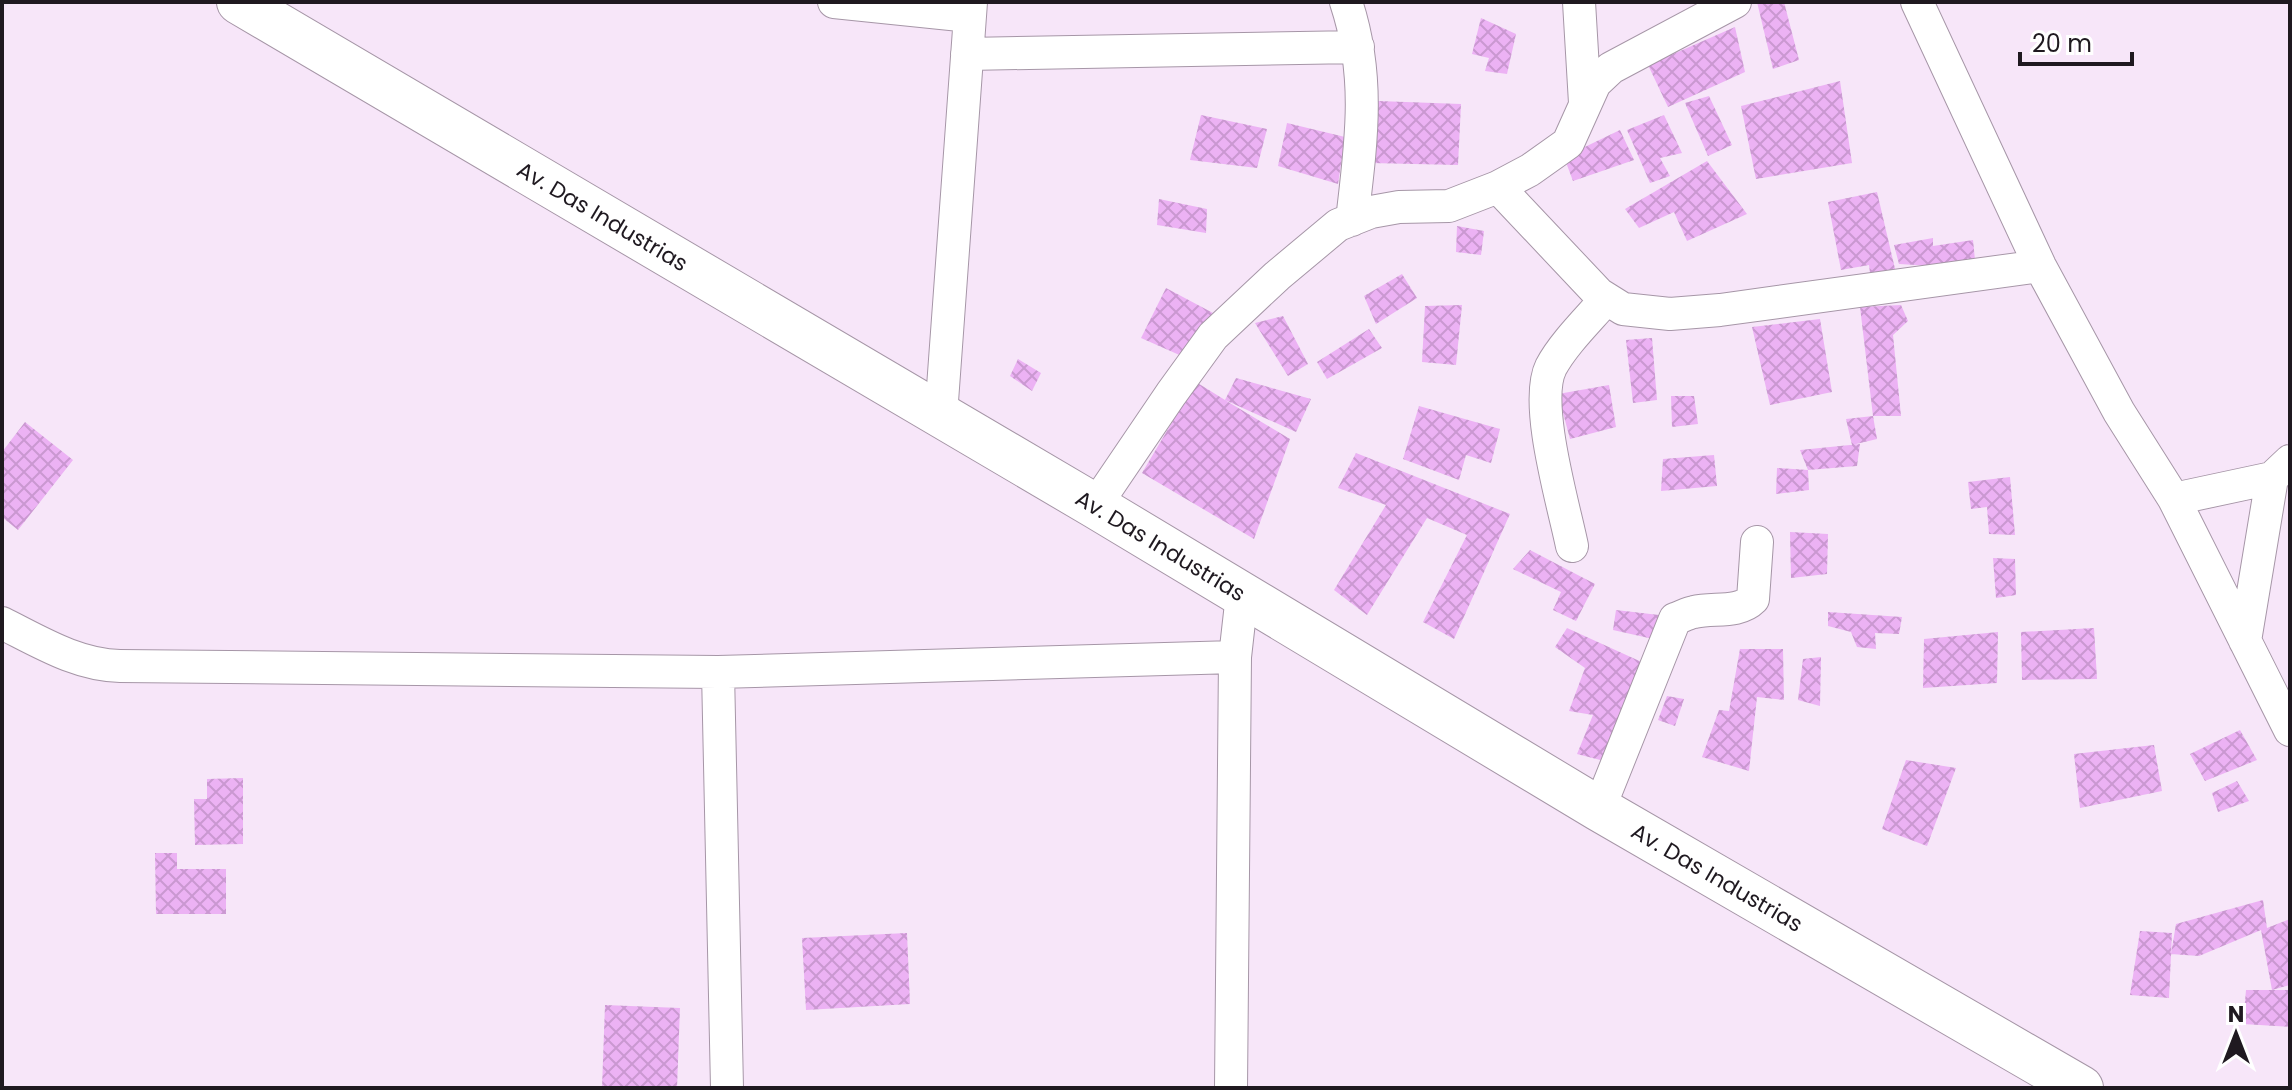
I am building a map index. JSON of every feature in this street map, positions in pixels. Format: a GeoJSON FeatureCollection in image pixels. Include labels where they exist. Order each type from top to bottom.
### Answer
{"type":"FeatureCollection","features":[{"type":"Feature","properties":{"kind":"main road","name":"Av. Das Industrias"},"geometry":{"type":"LineString","coordinates":[[239,2],[1095,506],[1599,809],[2081,1088]]}},
{"type":"Feature","properties":{"kind":"street"},"geometry":{"type":"LineString","coordinates":[[834,2],[970,9],[941,415]]}},
{"type":"Feature","properties":{"kind":"street"},"geometry":{"type":"LineString","coordinates":[[1346,2],[1358,47],[1364,104],[1352,220]]}},
{"type":"Feature","properties":{"kind":"street"},"geometry":{"type":"LineString","coordinates":[[1579,2],[1585,103]]}},
{"type":"Feature","properties":{"kind":"street"},"geometry":{"type":"LineString","coordinates":[[1095,506],[1213,336],[1331,231],[1371,212],[1399,207],[1449,206],[1498,187],[1530,170],[1568,143],[1595,83],[1611,68],[1735,2]]}},
{"type":"Feature","properties":{"kind":"street"},"geometry":{"type":"LineString","coordinates":[[1917,2],[2040,266],[2119,412],[2174,499],[2290,730]]}},
{"type":"Feature","properties":{"kind":"street"},"geometry":{"type":"LineString","coordinates":[[967,54],[1358,47]]}},
{"type":"Feature","properties":{"kind":"street"},"geometry":{"type":"LineString","coordinates":[[1498,187],[1606,299],[1623,309],[1638,312],[1695,312],[2040,266]]}},
{"type":"Feature","properties":{"kind":"street"},"geometry":{"type":"LineString","coordinates":[[1572,546],[1550,442],[1546,383],[1551,367],[1606,299]]}},
{"type":"Feature","properties":{"kind":"street"},"geometry":{"type":"LineString","coordinates":[[2174,499],[2281,469],[2245,641]]}},
{"type":"Feature","properties":{"kind":"street"},"geometry":{"type":"LineString","coordinates":[[1599,809],[1675,619],[1694,612],[1748,604],[1753,599],[1757,542]]}},
{"type":"Feature","properties":{"kind":"street"},"geometry":{"type":"LineString","coordinates":[[1231,1088],[1235,657],[1242,595]]}},
{"type":"Feature","properties":{"kind":"street"},"geometry":{"type":"LineString","coordinates":[[2,623],[78,660],[98,666],[718,672],[1235,657]]}},
{"type":"Feature","properties":{"kind":"street"},"geometry":{"type":"LineString","coordinates":[[718,672],[727,1088]]}},
{"type":"Feature","properties":{"kind":"building"},"geometry":{"type":"Polygon","coordinates":[[[1757,2],[1784,2],[1799,60],[1773,69],[1757,2]]]}},
{"type":"Feature","properties":{"kind":"building"},"geometry":{"type":"Polygon","coordinates":[[[1481,18],[1516,34],[1507,74],[1485,71],[1489,58],[1472,54],[1481,18]]]}},
{"type":"Feature","properties":{"kind":"building"},"geometry":{"type":"Polygon","coordinates":[[[1735,27],[1745,72],[1668,107],[1648,65],[1735,27]]]}},
{"type":"Feature","properties":{"kind":"building"},"geometry":{"type":"Polygon","coordinates":[[[1840,81],[1852,163],[1756,179],[1741,106],[1840,81]]]}},
{"type":"Feature","properties":{"kind":"building"},"geometry":{"type":"Polygon","coordinates":[[[1709,96],[1732,145],[1708,156],[1685,103],[1709,96]]]}},
{"type":"Feature","properties":{"kind":"building"},"geometry":{"type":"Polygon","coordinates":[[[1378,101],[1461,104],[1458,165],[1370,163],[1378,101]]]}},
{"type":"Feature","properties":{"kind":"building"},"geometry":{"type":"Polygon","coordinates":[[[1201,115],[1267,129],[1257,168],[1190,160],[1201,115]]]}},
{"type":"Feature","properties":{"kind":"building"},"geometry":{"type":"Polygon","coordinates":[[[1664,115],[1682,153],[1660,158],[1670,176],[1650,183],[1627,130],[1664,115]]]}},
{"type":"Feature","properties":{"kind":"building"},"geometry":{"type":"Polygon","coordinates":[[[1287,123],[1345,137],[1338,184],[1278,166],[1287,123]]]}},
{"type":"Feature","properties":{"kind":"building"},"geometry":{"type":"Polygon","coordinates":[[[1620,130],[1634,160],[1573,181],[1564,157],[1620,130]]]}},
{"type":"Feature","properties":{"kind":"building"},"geometry":{"type":"Polygon","coordinates":[[[1707,161],[1747,214],[1687,241],[1674,212],[1639,228],[1625,209],[1707,161]]]}},
{"type":"Feature","properties":{"kind":"building"},"geometry":{"type":"Polygon","coordinates":[[[1877,192],[1896,273],[1870,273],[1869,265],[1841,270],[1828,202],[1877,192]]]}},
{"type":"Feature","properties":{"kind":"building"},"geometry":{"type":"Polygon","coordinates":[[[1159,199],[1207,209],[1206,233],[1157,225],[1159,199]]]}},
{"type":"Feature","properties":{"kind":"building"},"geometry":{"type":"Polygon","coordinates":[[[1457,226],[1484,231],[1481,255],[1456,252],[1457,226]]]}},
{"type":"Feature","properties":{"kind":"building"},"geometry":{"type":"Polygon","coordinates":[[[1933,238],[1933,246],[1973,240],[1975,260],[1933,266],[1899,264],[1894,245],[1933,238]]]}},
{"type":"Feature","properties":{"kind":"building"},"geometry":{"type":"Polygon","coordinates":[[[1402,274],[1417,298],[1376,324],[1364,296],[1402,274]]]}},
{"type":"Feature","properties":{"kind":"building"},"geometry":{"type":"Polygon","coordinates":[[[1166,288],[1213,313],[1184,357],[1141,338],[1166,288]]]}},
{"type":"Feature","properties":{"kind":"building"},"geometry":{"type":"Polygon","coordinates":[[[1462,305],[1456,365],[1422,362],[1425,306],[1462,305]]]}},
{"type":"Feature","properties":{"kind":"building"},"geometry":{"type":"Polygon","coordinates":[[[1901,305],[1908,321],[1893,335],[1901,416],[1873,416],[1860,307],[1901,305]]]}},
{"type":"Feature","properties":{"kind":"building"},"geometry":{"type":"Polygon","coordinates":[[[1283,316],[1308,364],[1288,376],[1255,323],[1283,316]]]}},
{"type":"Feature","properties":{"kind":"building"},"geometry":{"type":"Polygon","coordinates":[[[1820,319],[1832,392],[1770,405],[1752,327],[1820,319]]]}},
{"type":"Feature","properties":{"kind":"building"},"geometry":{"type":"Polygon","coordinates":[[[1369,329],[1382,348],[1327,379],[1317,362],[1369,329]]]}},
{"type":"Feature","properties":{"kind":"building"},"geometry":{"type":"Polygon","coordinates":[[[1652,338],[1657,400],[1633,403],[1626,340],[1652,338]]]}},
{"type":"Feature","properties":{"kind":"building"},"geometry":{"type":"Polygon","coordinates":[[[1018,359],[1041,373],[1032,391],[1010,376],[1018,359]]]}},
{"type":"Feature","properties":{"kind":"building"},"geometry":{"type":"Polygon","coordinates":[[[1236,378],[1311,399],[1296,432],[1225,400],[1236,378]]]}},
{"type":"Feature","properties":{"kind":"building"},"geometry":{"type":"Polygon","coordinates":[[[1196,382],[1290,439],[1254,539],[1142,473],[1196,382]]]}},
{"type":"Feature","properties":{"kind":"building"},"geometry":{"type":"Polygon","coordinates":[[[1609,385],[1616,427],[1570,439],[1558,394],[1609,385]]]}},
{"type":"Feature","properties":{"kind":"building"},"geometry":{"type":"Polygon","coordinates":[[[1671,396],[1694,396],[1698,424],[1672,427],[1671,396]]]}},
{"type":"Feature","properties":{"kind":"building"},"geometry":{"type":"Polygon","coordinates":[[[1419,406],[1500,429],[1491,463],[1466,455],[1459,480],[1403,459],[1419,406]]]}},
{"type":"Feature","properties":{"kind":"building"},"geometry":{"type":"Polygon","coordinates":[[[1873,416],[1877,439],[1852,445],[1846,419],[1873,416]]]}},
{"type":"Feature","properties":{"kind":"building"},"geometry":{"type":"Polygon","coordinates":[[[25,422],[73,460],[18,530],[2,517],[2,452],[25,422]]]}},
{"type":"Feature","properties":{"kind":"building"},"geometry":{"type":"Polygon","coordinates":[[[1860,444],[1857,466],[1808,470],[1800,450],[1860,444]]]}},
{"type":"Feature","properties":{"kind":"building"},"geometry":{"type":"Polygon","coordinates":[[[1356,453],[1510,514],[1454,639],[1423,622],[1467,535],[1427,518],[1367,615],[1334,590],[1386,505],[1338,488],[1356,453]]]}},
{"type":"Feature","properties":{"kind":"building"},"geometry":{"type":"Polygon","coordinates":[[[1714,455],[1717,486],[1661,491],[1663,459],[1714,455]]]}},
{"type":"Feature","properties":{"kind":"building"},"geometry":{"type":"Polygon","coordinates":[[[1777,468],[1808,470],[1809,490],[1776,494],[1777,468]]]}},
{"type":"Feature","properties":{"kind":"building"},"geometry":{"type":"Polygon","coordinates":[[[2010,477],[2015,535],[1989,534],[1987,507],[1971,509],[1968,482],[2010,477]]]}},
{"type":"Feature","properties":{"kind":"building"},"geometry":{"type":"Polygon","coordinates":[[[1790,532],[1828,534],[1827,574],[1791,578],[1790,532]]]}},
{"type":"Feature","properties":{"kind":"building"},"geometry":{"type":"Polygon","coordinates":[[[1530,550],[1595,584],[1576,621],[1553,610],[1561,592],[1513,569],[1530,550]]]}},
{"type":"Feature","properties":{"kind":"building"},"geometry":{"type":"Polygon","coordinates":[[[1993,558],[2015,559],[2016,595],[1996,598],[1993,558]]]}},
{"type":"Feature","properties":{"kind":"building"},"geometry":{"type":"Polygon","coordinates":[[[1616,610],[1659,615],[1653,639],[1613,630],[1616,610]]]}},
{"type":"Feature","properties":{"kind":"building"},"geometry":{"type":"Polygon","coordinates":[[[1828,612],[1902,617],[1899,634],[1875,633],[1876,649],[1857,647],[1851,632],[1828,626],[1828,612]]]}},
{"type":"Feature","properties":{"kind":"building"},"geometry":{"type":"Polygon","coordinates":[[[1567,628],[1646,664],[1608,762],[1577,754],[1593,715],[1569,711],[1585,668],[1555,647],[1567,628]]]}},
{"type":"Feature","properties":{"kind":"building"},"geometry":{"type":"Polygon","coordinates":[[[2094,628],[2097,679],[2022,680],[2021,632],[2094,628]]]}},
{"type":"Feature","properties":{"kind":"building"},"geometry":{"type":"Polygon","coordinates":[[[1998,632],[1997,683],[1923,688],[1924,639],[1998,632]]]}},
{"type":"Feature","properties":{"kind":"building"},"geometry":{"type":"Polygon","coordinates":[[[1740,649],[1783,649],[1784,700],[1757,697],[1749,771],[1702,757],[1719,710],[1729,711],[1740,649]]]}},
{"type":"Feature","properties":{"kind":"building"},"geometry":{"type":"Polygon","coordinates":[[[1821,657],[1820,706],[1798,700],[1803,659],[1821,657]]]}},
{"type":"Feature","properties":{"kind":"building"},"geometry":{"type":"Polygon","coordinates":[[[1667,696],[1684,699],[1675,726],[1658,720],[1667,696]]]}},
{"type":"Feature","properties":{"kind":"building"},"geometry":{"type":"Polygon","coordinates":[[[2240,730],[2257,760],[2205,781],[2190,754],[2240,730]]]}},
{"type":"Feature","properties":{"kind":"building"},"geometry":{"type":"Polygon","coordinates":[[[2154,745],[2162,791],[2080,808],[2074,754],[2154,745]]]}},
{"type":"Feature","properties":{"kind":"building"},"geometry":{"type":"Polygon","coordinates":[[[1906,760],[1956,768],[1927,846],[1882,829],[1906,760]]]}},
{"type":"Feature","properties":{"kind":"building"},"geometry":{"type":"Polygon","coordinates":[[[243,778],[243,844],[195,845],[194,799],[207,799],[207,779],[243,778]]]}},
{"type":"Feature","properties":{"kind":"building"},"geometry":{"type":"Polygon","coordinates":[[[2237,781],[2249,801],[2218,812],[2212,793],[2237,781]]]}},
{"type":"Feature","properties":{"kind":"building"},"geometry":{"type":"Polygon","coordinates":[[[155,853],[177,853],[177,869],[226,869],[226,914],[156,914],[155,853]]]}},
{"type":"Feature","properties":{"kind":"building"},"geometry":{"type":"Polygon","coordinates":[[[2263,900],[2267,928],[2290,919],[2290,985],[2272,990],[2261,930],[2199,956],[2171,954],[2176,924],[2263,900]]]}},
{"type":"Feature","properties":{"kind":"building"},"geometry":{"type":"Polygon","coordinates":[[[2140,931],[2172,933],[2169,998],[2130,995],[2140,931]]]}},
{"type":"Feature","properties":{"kind":"building"},"geometry":{"type":"Polygon","coordinates":[[[907,933],[910,1004],[806,1010],[802,938],[907,933]]]}},
{"type":"Feature","properties":{"kind":"building"},"geometry":{"type":"Polygon","coordinates":[[[2246,990],[2290,990],[2290,1027],[2243,1024],[2246,990]]]}},
{"type":"Feature","properties":{"kind":"building"},"geometry":{"type":"Polygon","coordinates":[[[605,1005],[680,1008],[677,1088],[602,1088],[605,1005]]]}}]}
